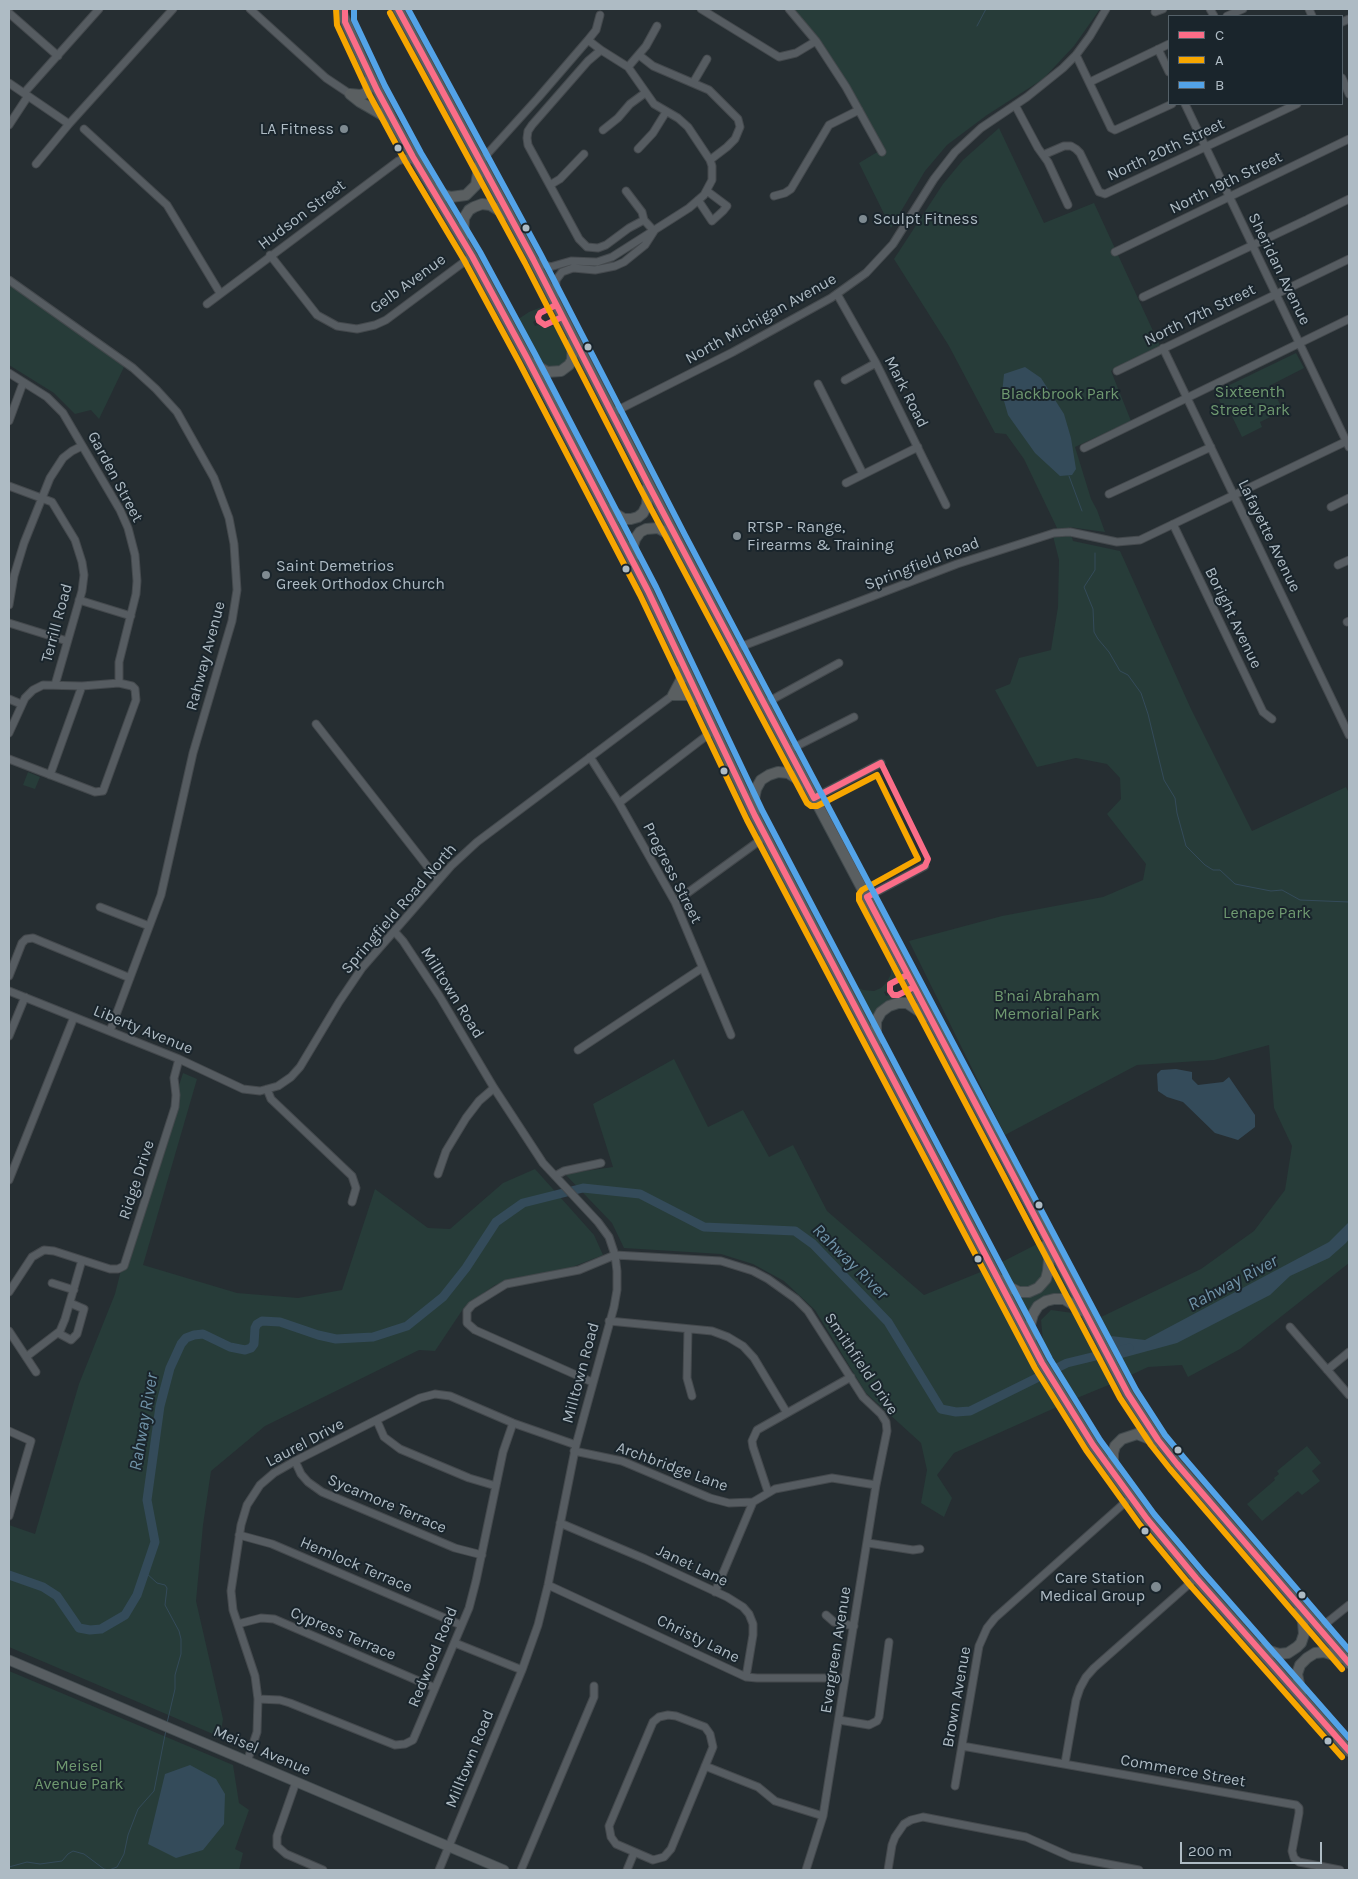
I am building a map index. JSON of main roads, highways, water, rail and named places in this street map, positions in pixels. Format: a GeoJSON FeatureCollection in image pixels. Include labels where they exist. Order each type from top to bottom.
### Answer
{"type":"FeatureCollection","features":[{"type":"Feature","properties":{"kind":"highway"},"geometry":{"type":"LineString","coordinates":[[340,9],[370,76],[393,121],[463,240],[529,361],[634,564],[755,816],[837,977],[877,1048],[1042,1363],[1080,1425],[1130,1498],[1196,1578],[1349,1751]]}},
{"type":"Feature","properties":{"kind":"highway"},"geometry":{"type":"LineString","coordinates":[[345,22],[346,9]]}},
{"type":"Feature","properties":{"kind":"highway"},"geometry":{"type":"LineString","coordinates":[[398,9],[533,259],[648,484],[1133,1402],[1185,1474],[1348,1661]]}},
{"type":"Feature","properties":{"kind":"highway"},"geometry":{"type":"LineString","coordinates":[[370,76],[370,86],[367,92],[350,94],[393,121]]}},
{"type":"Feature","properties":{"kind":"highway"},"geometry":{"type":"LineString","coordinates":[[429,184],[448,196],[457,198],[466,195],[476,185],[480,162]]}},
{"type":"Feature","properties":{"kind":"highway"},"geometry":{"type":"LineString","coordinates":[[463,240],[464,218],[469,210],[474,207],[488,204],[510,216]]}},
{"type":"Feature","properties":{"kind":"highway"},"geometry":{"type":"LineString","coordinates":[[529,361],[547,372],[561,371],[572,360],[573,337]]}},
{"type":"Feature","properties":{"kind":"highway"},"geometry":{"type":"LineString","coordinates":[[604,506],[621,518],[632,519],[638,517],[645,511],[647,505],[648,484]]}},
{"type":"Feature","properties":{"kind":"highway"},"geometry":{"type":"LineString","coordinates":[[634,564],[633,542],[643,530],[658,528],[677,539]]}},
{"type":"Feature","properties":{"kind":"highway"},"geometry":{"type":"LineString","coordinates":[[683,663],[681,680],[673,695],[689,695],[700,701]]}},
{"type":"Feature","properties":{"kind":"highway"},"geometry":{"type":"LineString","coordinates":[[755,816],[754,799],[756,789],[761,780],[769,774],[778,772],[788,773],[808,786]]}},
{"type":"Feature","properties":{"kind":"highway"},"geometry":{"type":"LineString","coordinates":[[877,1048],[876,1021],[881,1012],[888,1006],[907,1003],[930,1019]]}},
{"type":"Feature","properties":{"kind":"highway"},"geometry":{"type":"LineString","coordinates":[[993,1270],[1008,1286],[1016,1291],[1026,1293],[1038,1288],[1046,1279],[1048,1271],[1049,1260],[1046,1236]]}},
{"type":"Feature","properties":{"kind":"highway"},"geometry":{"type":"LineString","coordinates":[[1032,1343],[1030,1329],[1032,1317],[1036,1309],[1043,1303],[1054,1299],[1064,1299],[1086,1312]]}},
{"type":"Feature","properties":{"kind":"highway"},"geometry":{"type":"LineString","coordinates":[[1114,1476],[1113,1453],[1117,1443],[1122,1439],[1137,1434],[1161,1443]]}},
{"type":"Feature","properties":{"kind":"highway"},"geometry":{"type":"LineString","coordinates":[[1257,1647],[1270,1653],[1283,1654],[1299,1645],[1304,1637],[1303,1619],[1294,1600]]}},
{"type":"Feature","properties":{"kind":"highway"},"geometry":{"type":"LineString","coordinates":[[1302,1697],[1297,1674],[1300,1665],[1307,1658],[1315,1653],[1324,1652],[1348,1661]]}},
{"type":"Feature","properties":{"kind":"main road","name":"Meisel Avenue"},"geometry":{"type":"LineString","coordinates":[[9,1660],[504,1870]]}},
{"type":"Feature","properties":{"kind":"water"},"geometry":{"type":"Polygon","coordinates":[[[1025,367],[1041,378],[1064,414],[1071,438],[1076,469],[1072,475],[1060,476],[1035,453],[1008,415],[1002,394],[1004,374],[1025,367]]]}},
{"type":"Feature","properties":{"kind":"water"},"geometry":{"type":"Polygon","coordinates":[[[1176,1069],[1192,1072],[1192,1079],[1198,1085],[1223,1082],[1229,1077],[1255,1115],[1255,1127],[1238,1140],[1215,1133],[1183,1102],[1167,1097],[1158,1091],[1157,1074],[1161,1070],[1176,1069]]]}},
{"type":"Feature","properties":{"kind":"water"},"geometry":{"type":"Polygon","coordinates":[[[1349,1222],[1349,1239],[1346,1243],[1329,1258],[1290,1276],[1270,1295],[1177,1343],[1122,1358],[1111,1336],[1145,1340],[1329,1242],[1349,1222]]]}},
{"type":"Feature","properties":{"kind":"water"},"geometry":{"type":"Polygon","coordinates":[[[190,1765],[216,1779],[225,1794],[224,1824],[203,1850],[176,1858],[148,1844],[165,1774],[190,1765]]]}},
{"type":"Feature","properties":{"kind":"waterway"},"geometry":{"type":"LineString","coordinates":[[977,26],[986,9]]}},
{"type":"Feature","properties":{"kind":"waterway"},"geometry":{"type":"LineString","coordinates":[[1069,476],[1082,511]]}},
{"type":"Feature","properties":{"kind":"waterway"},"geometry":{"type":"LineString","coordinates":[[1095,553],[1095,570],[1084,587],[1093,609],[1094,632],[1120,671],[1128,675],[1141,693],[1164,780],[1175,798],[1186,846],[1205,865],[1213,870],[1220,870],[1235,884],[1271,891],[1282,890],[1300,900],[1349,902]]}},
{"type":"Feature","properties":{"kind":"waterway","name":"Rahway River"},"geometry":{"type":"LineString","coordinates":[[9,1575],[43,1587],[57,1596],[79,1628],[101,1629],[125,1615],[137,1595],[155,1542],[147,1500],[160,1406],[170,1368],[181,1344],[186,1338],[203,1334],[230,1347],[245,1350],[251,1348],[254,1344],[255,1328],[262,1321],[280,1322],[336,1339],[373,1337],[407,1326],[443,1297],[466,1268],[496,1222],[523,1203],[583,1188],[640,1194],[704,1227],[795,1231],[813,1244],[888,1322],[941,1409],[956,1412],[970,1411],[1067,1363],[1129,1348]]}},
{"type":"Feature","properties":{"kind":"waterway"},"geometry":{"type":"LineString","coordinates":[[145,1572],[157,1583],[165,1585],[167,1588],[165,1605],[179,1631],[181,1639],[181,1654],[175,1675],[175,1689],[167,1723]]}},
{"type":"Feature","properties":{"kind":"waterway"},"geometry":{"type":"LineString","coordinates":[[9,1867],[27,1862],[40,1864],[62,1861],[73,1851],[84,1854],[104,1869],[109,1870],[117,1867],[124,1854],[128,1835],[138,1809],[154,1791],[166,1730]]}},
{"type":"Feature","properties":{"kind":"place","name":"LA Fitness"},"geometry":{"type":"Point","coordinates":[344,129]}},
{"type":"Feature","properties":{"kind":"place","name":"Sculpt Fitness"},"geometry":{"type":"Point","coordinates":[863,219]}},
{"type":"Feature","properties":{"kind":"place","name":"RTSP - Range, Firearms & Training"},"geometry":{"type":"Point","coordinates":[737,536]}},
{"type":"Feature","properties":{"kind":"place","name":"Saint Demetrios Greek Orthodox Church"},"geometry":{"type":"Point","coordinates":[266,575]}},
{"type":"Feature","properties":{"kind":"place","name":"Care Station Medical Group"},"geometry":{"type":"Point","coordinates":[1156,1587]}},
{"type":"Feature","properties":{"kind":"park label","name":"Blackbrook Park"},"geometry":{"type":"Point","coordinates":[1060,394]}},
{"type":"Feature","properties":{"kind":"park label","name":"Sixteenth Street Park"},"geometry":{"type":"Point","coordinates":[1250,401]}},
{"type":"Feature","properties":{"kind":"park label","name":"Lenape Park"},"geometry":{"type":"Point","coordinates":[1267,913]}},
{"type":"Feature","properties":{"kind":"park label","name":"B'nai Abraham Memorial Park"},"geometry":{"type":"Point","coordinates":[1047,1005]}},
{"type":"Feature","properties":{"kind":"park label","name":"Meisel Avenue Park"},"geometry":{"type":"Point","coordinates":[79,1775]}}]}
